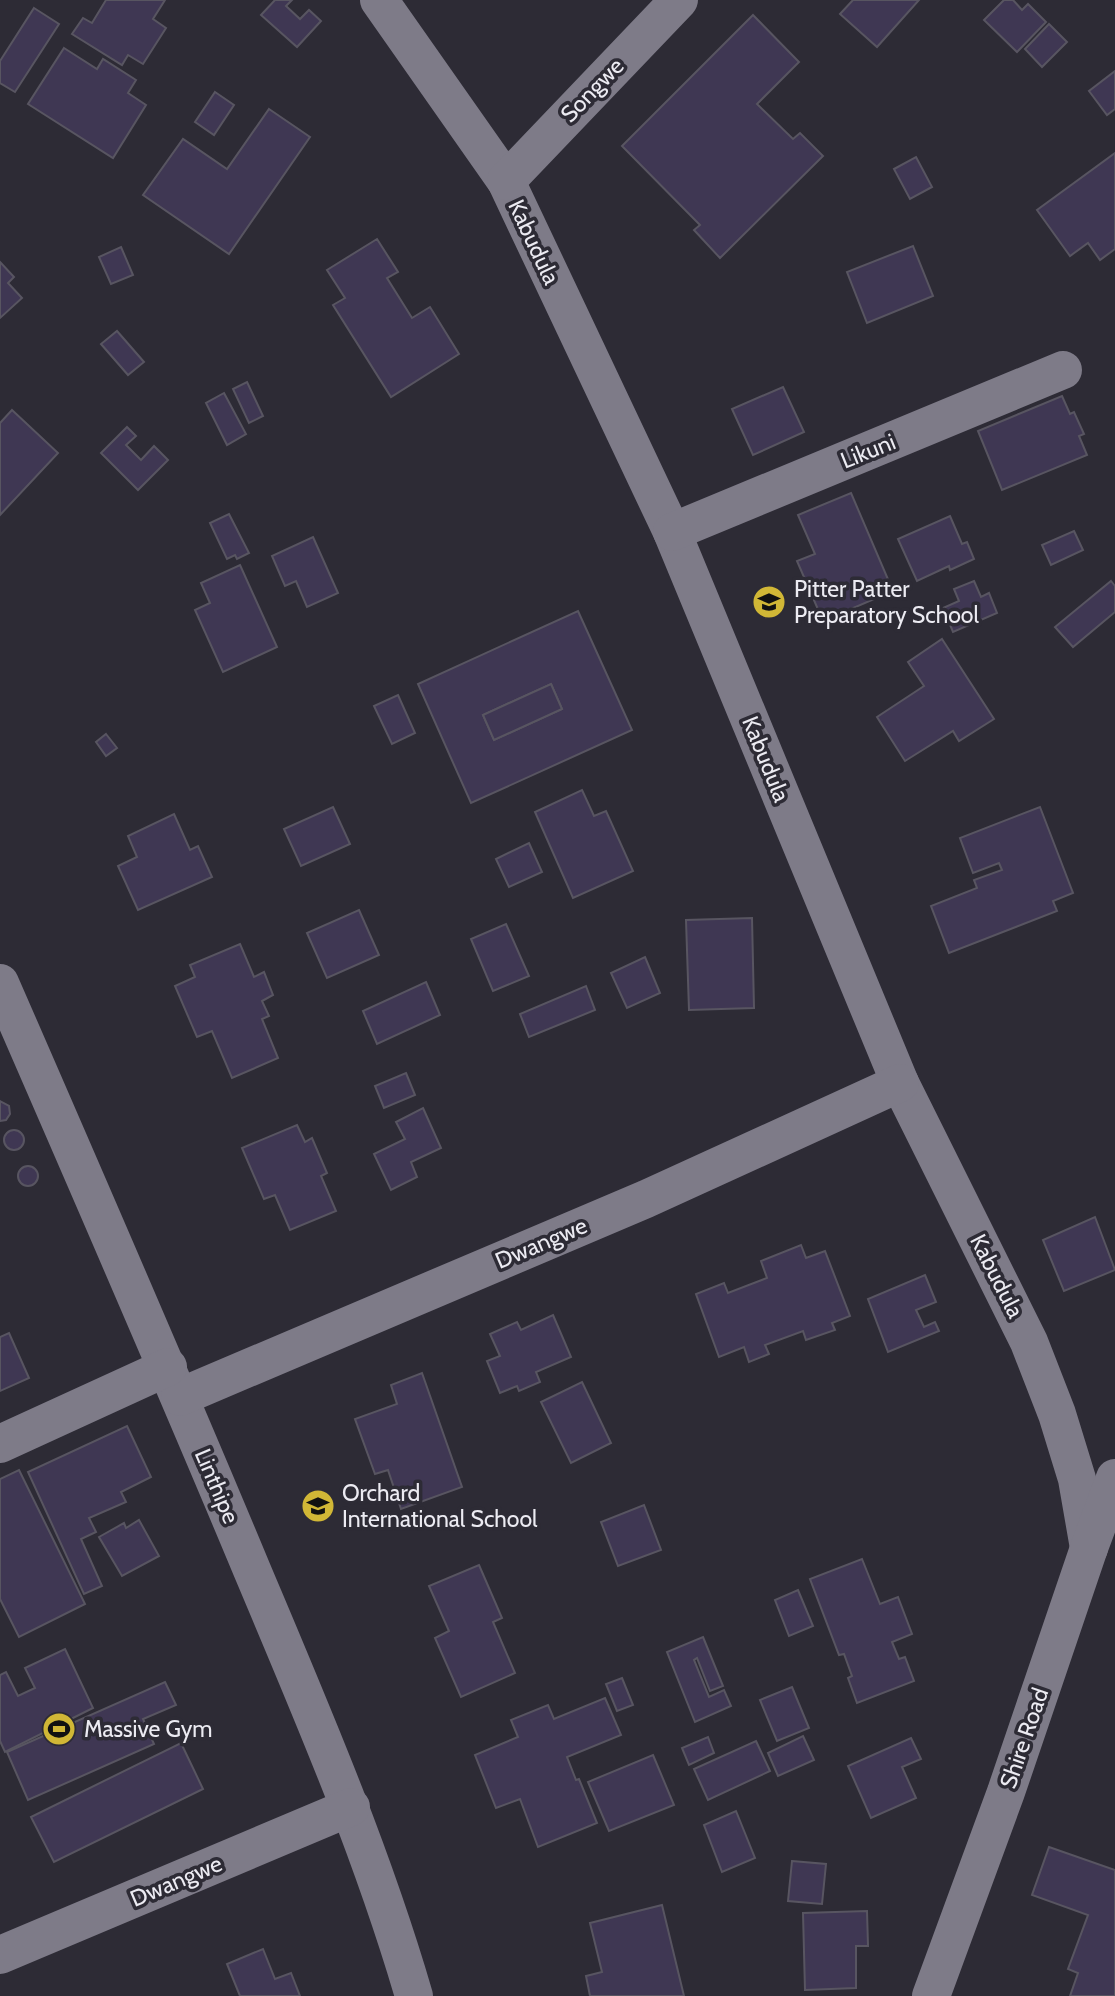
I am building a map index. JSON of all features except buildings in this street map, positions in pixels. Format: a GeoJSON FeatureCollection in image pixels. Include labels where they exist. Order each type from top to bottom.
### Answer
{"type":"FeatureCollection","features":[{"type":"Feature","properties":{"kind":"street","name":"Kabudula"},"geometry":{"type":"LineString","coordinates":[[379,0],[506,181],[672,532],[900,1083],[1029,1342],[1057,1414],[1077,1479],[1089,1548]]}},
{"type":"Feature","properties":{"kind":"street","name":"Songwe"},"geometry":{"type":"LineString","coordinates":[[506,181],[679,0]]}},
{"type":"Feature","properties":{"kind":"street","name":"Likuni"},"geometry":{"type":"LineString","coordinates":[[672,532],[1063,370]]}},
{"type":"Feature","properties":{"kind":"street","name":"Linthipe"},"geometry":{"type":"LineString","coordinates":[[0,983],[174,1382],[351,1807],[399,1944],[414,1996]]}},
{"type":"Feature","properties":{"kind":"street","name":"Dwangwe"},"geometry":{"type":"LineString","coordinates":[[0,1444],[174,1382],[646,1199],[900,1083]]}},
{"type":"Feature","properties":{"kind":"street","name":"Shire Road"},"geometry":{"type":"LineString","coordinates":[[931,1996],[1006,1792],[1115,1478]]}},
{"type":"Feature","properties":{"kind":"street","name":"Dwangwe"},"geometry":{"type":"LineString","coordinates":[[0,1955],[351,1807]]}},
{"type":"Feature","properties":{"kind":"place","name":"Pitter Patter Preparatory School"},"geometry":{"type":"Point","coordinates":[769,602]}},
{"type":"Feature","properties":{"kind":"place","name":"Orchard International School"},"geometry":{"type":"Point","coordinates":[318,1506]}},
{"type":"Feature","properties":{"kind":"place","name":"Massive Gym"},"geometry":{"type":"Point","coordinates":[59,1729]}}]}
